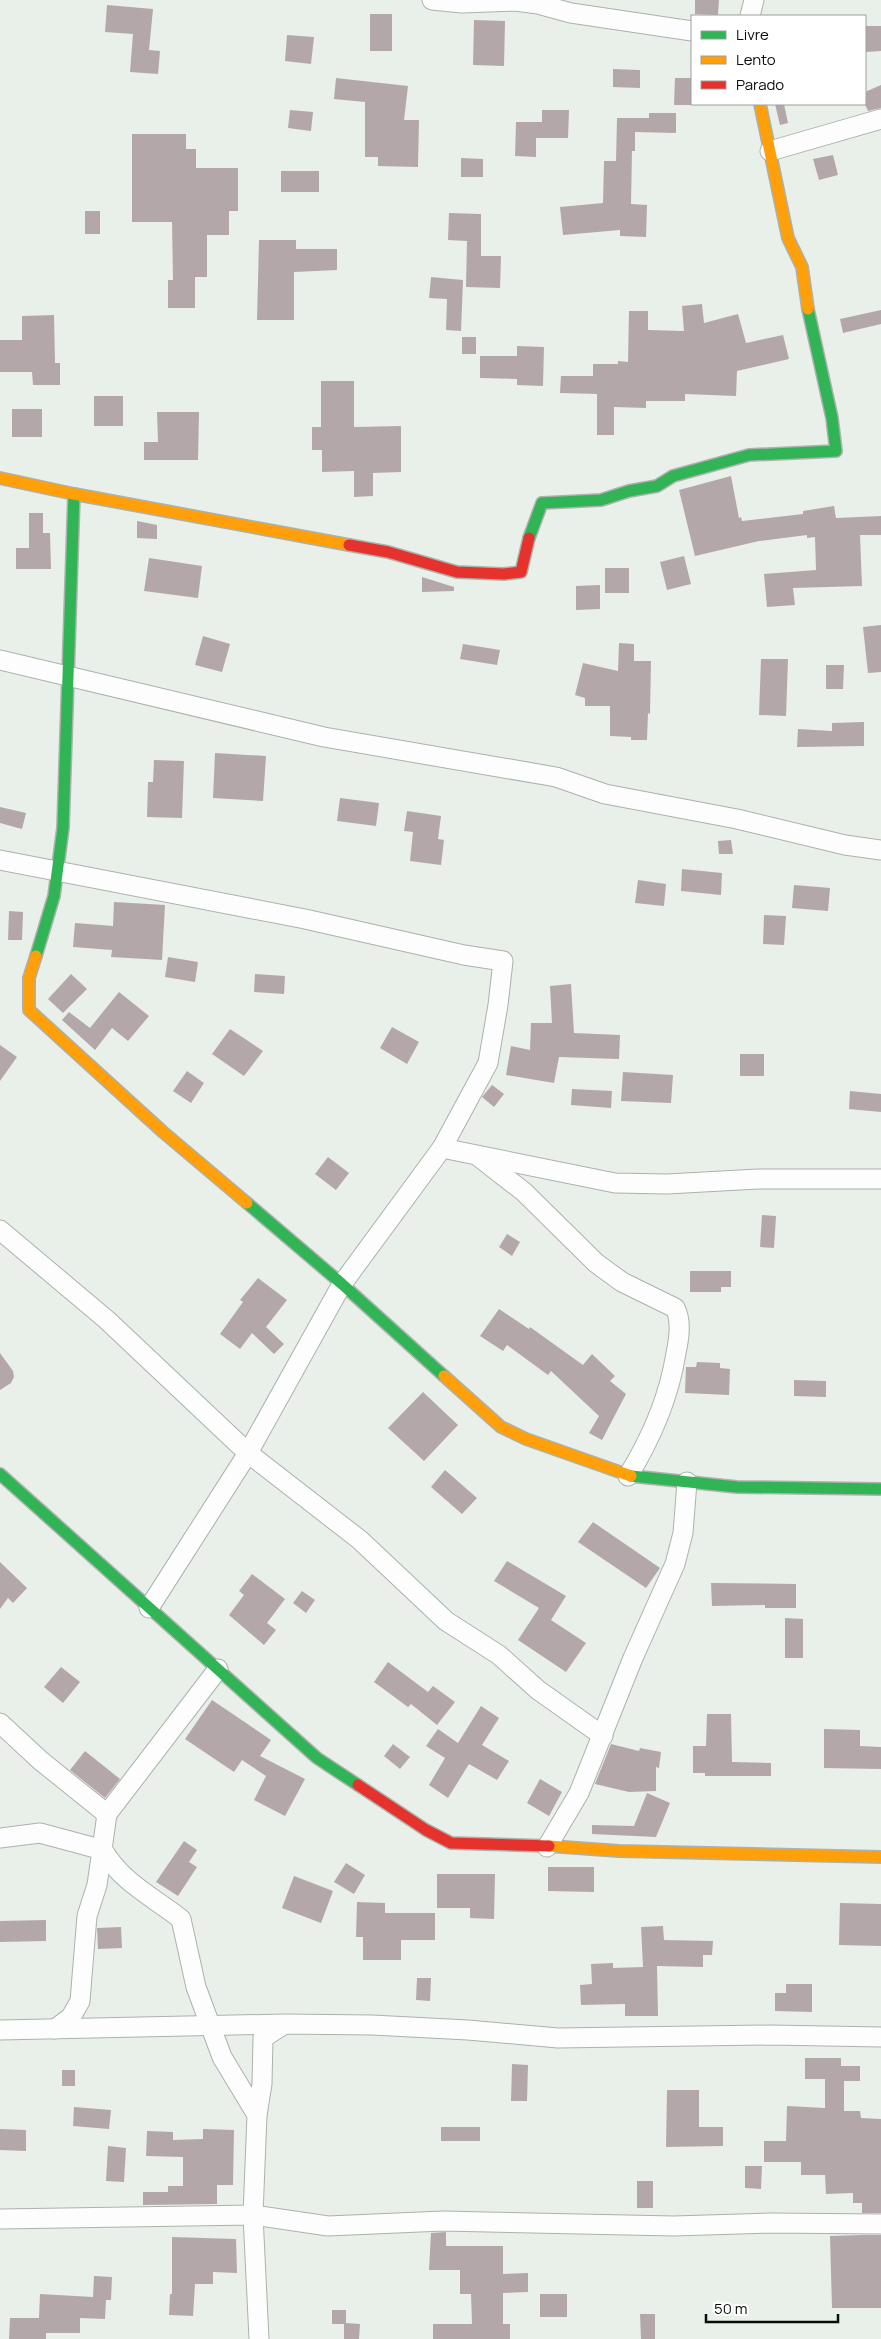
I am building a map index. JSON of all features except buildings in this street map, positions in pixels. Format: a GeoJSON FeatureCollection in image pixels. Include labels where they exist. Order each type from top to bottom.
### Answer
{"type":"FeatureCollection","features":[{"type":"Feature","properties":{"kind":"street"},"geometry":{"type":"LineString","coordinates":[[432,0],[462,3],[515,1],[538,4],[571,13],[691,31]]}},
{"type":"Feature","properties":{"kind":"street"},"geometry":{"type":"LineString","coordinates":[[750,15],[754,0]]}},
{"type":"Feature","properties":{"kind":"street"},"geometry":{"type":"LineString","coordinates":[[0,478],[74,494],[388,552],[457,572],[504,574],[521,572],[528,541],[542,503],[601,500],[630,491],[657,486],[673,476],[702,467],[738,460],[749,454],[836,451],[832,418],[811,331],[802,267],[788,238],[760,105]]}},
{"type":"Feature","properties":{"kind":"street"},"geometry":{"type":"LineString","coordinates":[[770,151],[881,120]]}},
{"type":"Feature","properties":{"kind":"street"},"geometry":{"type":"LineString","coordinates":[[74,494],[62,828],[55,872],[54,896],[29,978],[29,1010],[163,1132],[342,1284],[501,1427],[526,1439],[628,1476],[778,1488],[881,1489]]}},
{"type":"Feature","properties":{"kind":"street"},"geometry":{"type":"LineString","coordinates":[[0,660],[324,737],[556,778],[605,794],[737,819],[844,845],[881,850]]}},
{"type":"Feature","properties":{"kind":"street"},"geometry":{"type":"LineString","coordinates":[[0,860],[305,919],[455,953],[503,961],[488,1063],[442,1148],[342,1284],[248,1452],[149,1608]]}},
{"type":"Feature","properties":{"kind":"street"},"geometry":{"type":"LineString","coordinates":[[442,1148],[615,1183],[667,1184],[758,1179],[881,1179]]}},
{"type":"Feature","properties":{"kind":"street"},"geometry":{"type":"LineString","coordinates":[[475,1154],[524,1192],[596,1263],[622,1282],[675,1308],[678,1314],[678,1340],[668,1395],[644,1449],[628,1476]]}},
{"type":"Feature","properties":{"kind":"street"},"geometry":{"type":"LineString","coordinates":[[0,1230],[107,1320],[248,1452],[360,1540],[446,1621],[499,1655],[538,1690],[603,1736]]}},
{"type":"Feature","properties":{"kind":"street"},"geometry":{"type":"LineString","coordinates":[[0,1474],[317,1758],[426,1830],[451,1843],[547,1846],[619,1851],[881,1856]]}},
{"type":"Feature","properties":{"kind":"street"},"geometry":{"type":"LineString","coordinates":[[547,1846],[579,1793],[633,1658],[675,1564],[683,1533],[687,1482]]}},
{"type":"Feature","properties":{"kind":"street"},"geometry":{"type":"LineString","coordinates":[[55,2029],[71,2017],[80,2001],[87,1916],[97,1885],[107,1814],[218,1669]]}},
{"type":"Feature","properties":{"kind":"street"},"geometry":{"type":"LineString","coordinates":[[0,1723],[41,1761],[107,1814]]}},
{"type":"Feature","properties":{"kind":"street"},"geometry":{"type":"LineString","coordinates":[[0,1838],[40,1833],[103,1850],[111,1863],[132,1885],[181,1919],[196,1987],[222,2057],[258,2115]]}},
{"type":"Feature","properties":{"kind":"street"},"geometry":{"type":"LineString","coordinates":[[259,2339],[253,2215],[258,2115],[262,2084],[263,2038],[285,2024]]}},
{"type":"Feature","properties":{"kind":"street"},"geometry":{"type":"LineString","coordinates":[[0,2030],[285,2024],[372,2025],[468,2030],[558,2038],[770,2035],[881,2038]]}},
{"type":"Feature","properties":{"kind":"street"},"geometry":{"type":"LineString","coordinates":[[0,2218],[253,2215],[328,2226],[443,2221],[674,2226],[771,2223],[881,2224]]}},
{"type":"Feature","properties":{"kind":"traffic: fast"},"geometry":{"type":"LineString","coordinates":[[529,538],[542,503],[601,500],[629,491],[657,486],[673,476],[749,455],[836,451],[832,418],[808,309]]}},
{"type":"Feature","properties":{"kind":"traffic: fast"},"geometry":{"type":"LineString","coordinates":[[36,956],[54,896],[63,828],[74,494]]}},
{"type":"Feature","properties":{"kind":"traffic: fast"},"geometry":{"type":"LineString","coordinates":[[247,1203],[342,1284],[444,1376]]}},
{"type":"Feature","properties":{"kind":"traffic: fast"},"geometry":{"type":"LineString","coordinates":[[0,1474],[317,1758],[358,1785]]}},
{"type":"Feature","properties":{"kind":"traffic: fast"},"geometry":{"type":"LineString","coordinates":[[631,1476],[737,1487],[881,1489]]}},
{"type":"Feature","properties":{"kind":"traffic: slow"},"geometry":{"type":"LineString","coordinates":[[760,105],[788,238],[802,267],[808,309]]}},
{"type":"Feature","properties":{"kind":"traffic: slow"},"geometry":{"type":"LineString","coordinates":[[0,478],[74,494],[349,545]]}},
{"type":"Feature","properties":{"kind":"traffic: slow"},"geometry":{"type":"LineString","coordinates":[[36,956],[29,978],[29,1010],[163,1132],[247,1203]]}},
{"type":"Feature","properties":{"kind":"traffic: slow"},"geometry":{"type":"LineString","coordinates":[[444,1376],[501,1427],[526,1439],[631,1476]]}},
{"type":"Feature","properties":{"kind":"traffic: slow"},"geometry":{"type":"LineString","coordinates":[[549,1846],[619,1851],[881,1857]]}},
{"type":"Feature","properties":{"kind":"traffic: jam"},"geometry":{"type":"LineString","coordinates":[[349,545],[388,552],[457,572],[504,574],[521,572],[529,538]]}},
{"type":"Feature","properties":{"kind":"traffic: jam"},"geometry":{"type":"LineString","coordinates":[[358,1785],[426,1830],[451,1843],[549,1846]]}}]}
